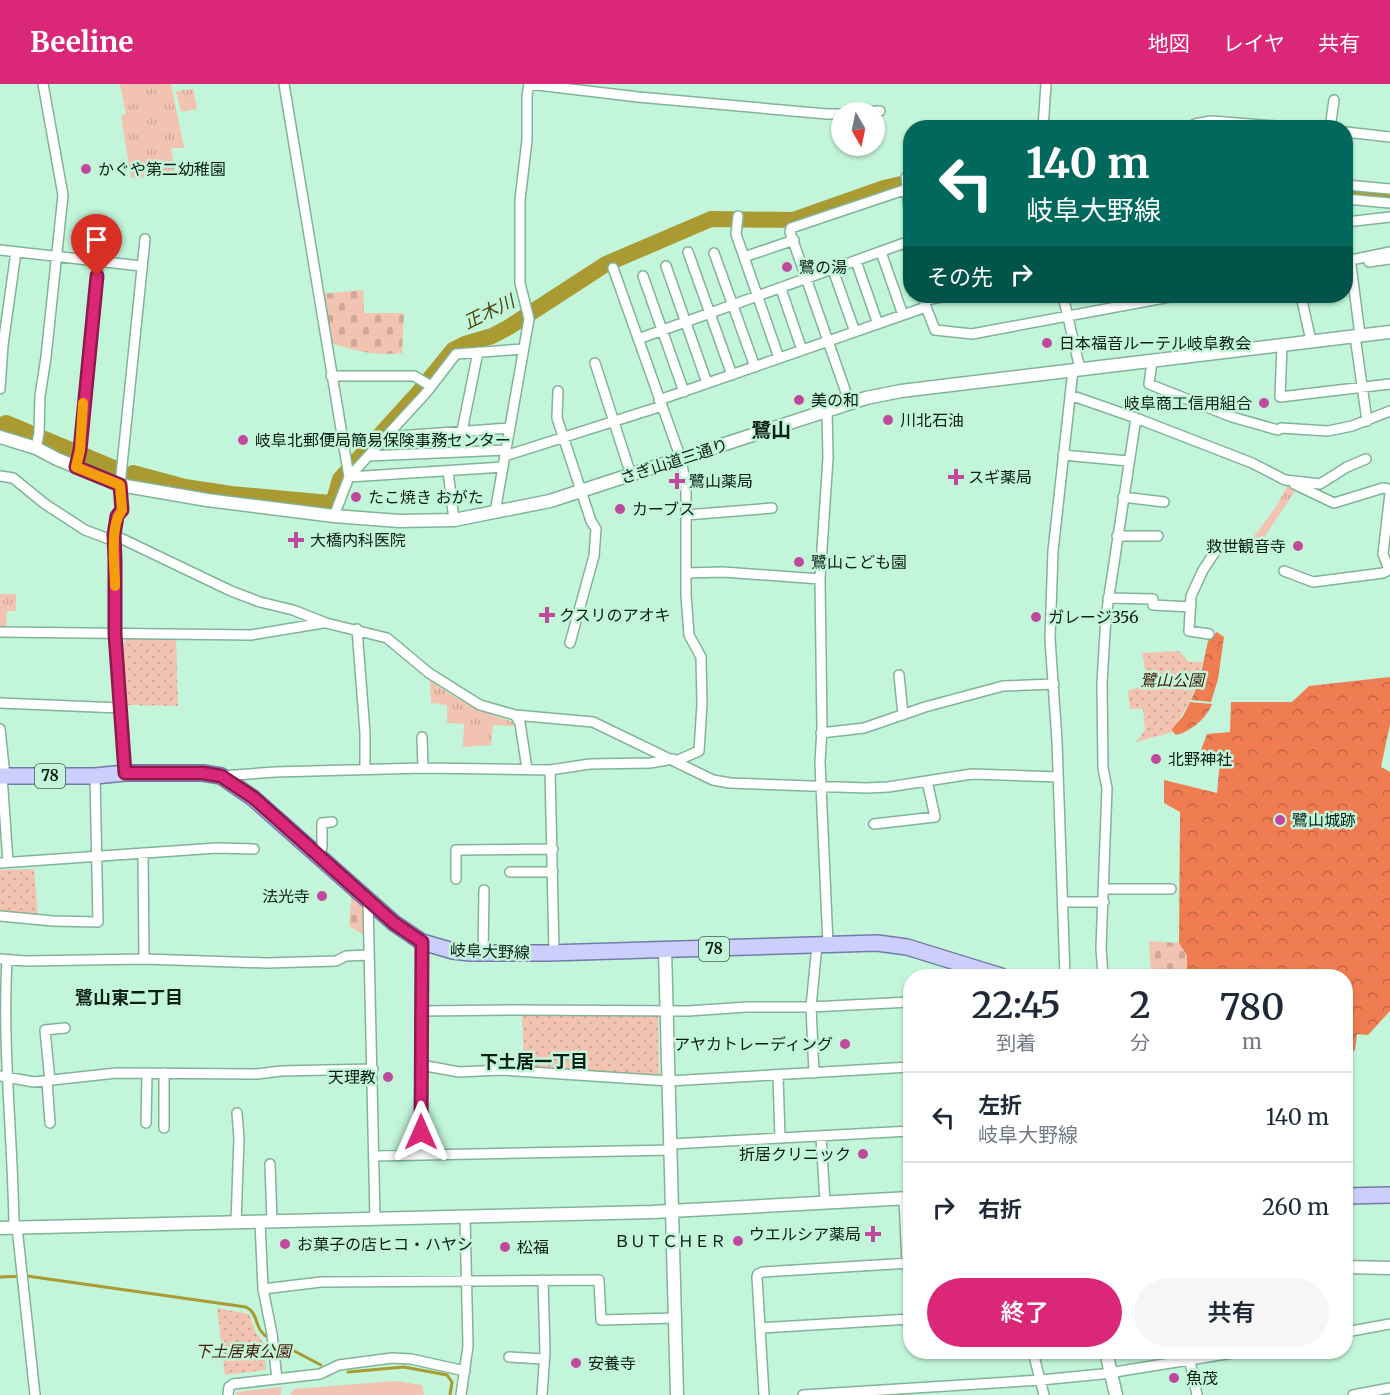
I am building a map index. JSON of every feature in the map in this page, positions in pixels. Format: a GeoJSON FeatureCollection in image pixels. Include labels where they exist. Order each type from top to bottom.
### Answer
{"type":"FeatureCollection","features":[{"type":"Feature","properties":{"kind":"main road","name":"岐阜大野線"},"geometry":{"type":"LineString","coordinates":[[2,776],[95,776],[125,773],[203,773],[221,776],[254,798],[394,923],[422,942],[453,951],[554,952],[892,944],[979,969]]}},
{"type":"Feature","properties":{"kind":"main road"},"geometry":{"type":"LineString","coordinates":[[1353,1196],[1390,1195]]}},
{"type":"Feature","properties":{"kind":"street"},"geometry":{"type":"LineString","coordinates":[[38,440],[40,396],[63,195],[43,84]]}},
{"type":"Feature","properties":{"kind":"street"},"geometry":{"type":"LineString","coordinates":[[284,84],[348,473],[334,516]]}},
{"type":"Feature","properties":{"kind":"street"},"geometry":{"type":"LineString","coordinates":[[495,512],[528,315],[520,283],[520,200],[527,140],[529,84],[638,97],[831,114]]}},
{"type":"Feature","properties":{"kind":"street"},"geometry":{"type":"LineString","coordinates":[[1044,120],[1046,84]]}},
{"type":"Feature","properties":{"kind":"street"},"geometry":{"type":"LineString","coordinates":[[1331,120],[1334,100]]}},
{"type":"Feature","properties":{"kind":"street"},"geometry":{"type":"LineString","coordinates":[[1353,133],[1390,137]]}},
{"type":"Feature","properties":{"kind":"street"},"geometry":{"type":"LineString","coordinates":[[850,404],[790,232],[791,228],[903,184]]}},
{"type":"Feature","properties":{"kind":"street"},"geometry":{"type":"LineString","coordinates":[[1353,186],[1390,189]]}},
{"type":"Feature","properties":{"kind":"street"},"geometry":{"type":"LineString","coordinates":[[1353,200],[1390,203]]}},
{"type":"Feature","properties":{"kind":"street"},"geometry":{"type":"LineString","coordinates":[[1353,221],[1390,217]]}},
{"type":"Feature","properties":{"kind":"street"},"geometry":{"type":"LineString","coordinates":[[737,220],[736,234],[779,358]]}},
{"type":"Feature","properties":{"kind":"street"},"geometry":{"type":"LineString","coordinates":[[78,458],[103,230]]}},
{"type":"Feature","properties":{"kind":"street"},"geometry":{"type":"LineString","coordinates":[[125,773],[115,634],[114,538],[117,516],[122,510],[120,485],[145,239]]}},
{"type":"Feature","properties":{"kind":"street"},"geometry":{"type":"LineString","coordinates":[[744,257],[794,240]]}},
{"type":"Feature","properties":{"kind":"street"},"geometry":{"type":"LineString","coordinates":[[638,339],[903,243]]}},
{"type":"Feature","properties":{"kind":"street"},"geometry":{"type":"LineString","coordinates":[[0,250],[141,266]]}},
{"type":"Feature","properties":{"kind":"street"},"geometry":{"type":"LineString","coordinates":[[0,389],[3,345],[16,252]]}},
{"type":"Feature","properties":{"kind":"street"},"geometry":{"type":"LineString","coordinates":[[688,252],[732,375]]}},
{"type":"Feature","properties":{"kind":"street"},"geometry":{"type":"LineString","coordinates":[[881,252],[903,315]]}},
{"type":"Feature","properties":{"kind":"street"},"geometry":{"type":"LineString","coordinates":[[1353,262],[1390,252]]}},
{"type":"Feature","properties":{"kind":"street"},"geometry":{"type":"LineString","coordinates":[[714,253],[755,367]]}},
{"type":"Feature","properties":{"kind":"street"},"geometry":{"type":"LineString","coordinates":[[1353,263],[1390,259]]}},
{"type":"Feature","properties":{"kind":"street"},"geometry":{"type":"LineString","coordinates":[[856,261],[878,324]]}},
{"type":"Feature","properties":{"kind":"street"},"geometry":{"type":"LineString","coordinates":[[666,266],[707,384]]}},
{"type":"Feature","properties":{"kind":"street"},"geometry":{"type":"LineString","coordinates":[[221,776],[365,769],[550,770],[590,764],[650,763],[674,760],[699,751],[701,657],[688,635],[686,487],[681,459],[613,268]]}},
{"type":"Feature","properties":{"kind":"street"},"geometry":{"type":"LineString","coordinates":[[833,270],[855,332]]}},
{"type":"Feature","properties":{"kind":"street"},"geometry":{"type":"LineString","coordinates":[[644,276],[684,392]]}},
{"type":"Feature","properties":{"kind":"street"},"geometry":{"type":"LineString","coordinates":[[781,288],[802,351]]}},
{"type":"Feature","properties":{"kind":"street"},"geometry":{"type":"LineString","coordinates":[[368,456],[506,453],[564,437],[614,421],[684,392],[903,315],[922,303]]}},
{"type":"Feature","properties":{"kind":"street"},"geometry":{"type":"LineString","coordinates":[[926,303],[935,330],[972,334],[1123,303]]}},
{"type":"Feature","properties":{"kind":"street"},"geometry":{"type":"LineString","coordinates":[[1065,303],[1077,369],[1070,395],[1053,551],[1050,639],[1064,902],[1065,969]]}},
{"type":"Feature","properties":{"kind":"street"},"geometry":{"type":"LineString","coordinates":[[1303,303],[1311,341]]}},
{"type":"Feature","properties":{"kind":"street"},"geometry":{"type":"LineString","coordinates":[[1352,303],[1367,421]]}},
{"type":"Feature","properties":{"kind":"street","name":"さぎ山道三通り"},"geometry":{"type":"LineString","coordinates":[[0,437],[38,440],[78,458],[120,485],[207,500],[334,516],[399,521],[454,520],[550,501],[826,411],[910,389],[1390,332]]}},
{"type":"Feature","properties":{"kind":"street"},"geometry":{"type":"LineString","coordinates":[[1280,409],[1282,345]]}},
{"type":"Feature","properties":{"kind":"street"},"geometry":{"type":"LineString","coordinates":[[348,473],[368,456],[456,354],[523,349]]}},
{"type":"Feature","properties":{"kind":"street"},"geometry":{"type":"LineString","coordinates":[[462,431],[478,352]]}},
{"type":"Feature","properties":{"kind":"street"},"geometry":{"type":"LineString","coordinates":[[1152,362],[1149,384],[1212,410],[1278,430],[1281,428],[1328,431],[1367,421],[1390,411]]}},
{"type":"Feature","properties":{"kind":"street"},"geometry":{"type":"LineString","coordinates":[[595,363],[631,475]]}},
{"type":"Feature","properties":{"kind":"street"},"geometry":{"type":"LineString","coordinates":[[332,376],[414,376],[428,384]]}},
{"type":"Feature","properties":{"kind":"street"},"geometry":{"type":"LineString","coordinates":[[1280,397],[1390,384]]}},
{"type":"Feature","properties":{"kind":"street"},"geometry":{"type":"LineString","coordinates":[[558,391],[557,418],[596,529],[589,578],[570,643]]}},
{"type":"Feature","properties":{"kind":"street"},"geometry":{"type":"LineString","coordinates":[[1070,395],[1252,463],[1334,503],[1388,489],[1390,493],[1383,554],[1387,571],[1313,582],[1284,571]]}},
{"type":"Feature","properties":{"kind":"street"},"geometry":{"type":"LineString","coordinates":[[814,1073],[811,1007],[822,945],[819,579],[828,458],[826,411]]}},
{"type":"Feature","properties":{"kind":"street"},"geometry":{"type":"LineString","coordinates":[[1102,969],[1101,948],[1107,788],[1103,768],[1102,675],[1108,598],[1136,418]]}},
{"type":"Feature","properties":{"kind":"street"},"geometry":{"type":"LineString","coordinates":[[385,437],[509,428]]}},
{"type":"Feature","properties":{"kind":"street"},"geometry":{"type":"LineString","coordinates":[[1063,455],[1128,461]]}},
{"type":"Feature","properties":{"kind":"street"},"geometry":{"type":"LineString","coordinates":[[1285,480],[1320,484],[1347,466],[1366,459]]}},
{"type":"Feature","properties":{"kind":"street"},"geometry":{"type":"LineString","coordinates":[[348,473],[448,471],[503,467]]}},
{"type":"Feature","properties":{"kind":"street"},"geometry":{"type":"LineString","coordinates":[[448,471],[454,520]]}},
{"type":"Feature","properties":{"kind":"street"},"geometry":{"type":"LineString","coordinates":[[0,476],[13,478],[45,504],[85,530],[114,538],[260,602],[293,610],[326,623],[387,638],[429,673],[480,705],[515,715],[524,714],[593,722],[707,778],[730,783],[888,787],[987,773],[1058,777]]}},
{"type":"Feature","properties":{"kind":"street"},"geometry":{"type":"LineString","coordinates":[[1123,497],[1164,502]]}},
{"type":"Feature","properties":{"kind":"street"},"geometry":{"type":"LineString","coordinates":[[686,515],[772,508]]}},
{"type":"Feature","properties":{"kind":"street"},"geometry":{"type":"LineString","coordinates":[[1117,536],[1158,536]]}},
{"type":"Feature","properties":{"kind":"street"},"geometry":{"type":"LineString","coordinates":[[1209,634],[1189,631],[1191,596],[1203,570],[1217,549]]}},
{"type":"Feature","properties":{"kind":"street"},"geometry":{"type":"LineString","coordinates":[[686,573],[723,572],[819,579]]}},
{"type":"Feature","properties":{"kind":"street"},"geometry":{"type":"LineString","coordinates":[[1108,598],[1153,599],[1153,605],[1191,607]]}},
{"type":"Feature","properties":{"kind":"street"},"geometry":{"type":"LineString","coordinates":[[0,632],[251,635],[326,623]]}},
{"type":"Feature","properties":{"kind":"street"},"geometry":{"type":"LineString","coordinates":[[357,629],[365,733],[365,769]]}},
{"type":"Feature","properties":{"kind":"street"},"geometry":{"type":"LineString","coordinates":[[899,675],[903,715]]}},
{"type":"Feature","properties":{"kind":"street"},"geometry":{"type":"LineString","coordinates":[[821,733],[864,728],[1004,686],[1054,684]]}},
{"type":"Feature","properties":{"kind":"street"},"geometry":{"type":"LineString","coordinates":[[0,703],[120,708]]}},
{"type":"Feature","properties":{"kind":"street"},"geometry":{"type":"LineString","coordinates":[[515,715],[520,723],[527,769]]}},
{"type":"Feature","properties":{"kind":"street"},"geometry":{"type":"LineString","coordinates":[[0,729],[4,863],[217,848],[254,849]]}},
{"type":"Feature","properties":{"kind":"street"},"geometry":{"type":"LineString","coordinates":[[422,737],[423,768]]}},
{"type":"Feature","properties":{"kind":"street"},"geometry":{"type":"LineString","coordinates":[[550,770],[554,952]]}},
{"type":"Feature","properties":{"kind":"street"},"geometry":{"type":"LineString","coordinates":[[0,916],[98,922],[95,776]]}},
{"type":"Feature","properties":{"kind":"street"},"geometry":{"type":"LineString","coordinates":[[874,824],[935,817],[927,781]]}},
{"type":"Feature","properties":{"kind":"street"},"geometry":{"type":"LineString","coordinates":[[319,856],[322,847],[322,822],[332,822]]}},
{"type":"Feature","properties":{"kind":"street"},"geometry":{"type":"LineString","coordinates":[[456,879],[456,850],[553,849]]}},
{"type":"Feature","properties":{"kind":"street"},"geometry":{"type":"LineString","coordinates":[[143,853],[144,959]]}},
{"type":"Feature","properties":{"kind":"street"},"geometry":{"type":"LineString","coordinates":[[510,872],[553,872]]}},
{"type":"Feature","properties":{"kind":"street"},"geometry":{"type":"LineString","coordinates":[[1104,889],[1171,889]]}},
{"type":"Feature","properties":{"kind":"street"},"geometry":{"type":"LineString","coordinates":[[483,953],[484,890]]}},
{"type":"Feature","properties":{"kind":"street"},"geometry":{"type":"LineString","coordinates":[[368,900],[375,1219]]}},
{"type":"Feature","properties":{"kind":"street"},"geometry":{"type":"LineString","coordinates":[[1064,902],[1104,902]]}},
{"type":"Feature","properties":{"kind":"street"},"geometry":{"type":"LineString","coordinates":[[421,1155],[422,942]]}},
{"type":"Feature","properties":{"kind":"street"},"geometry":{"type":"LineString","coordinates":[[665,950],[677,1395]]}},
{"type":"Feature","properties":{"kind":"street"},"geometry":{"type":"LineString","coordinates":[[35,1395],[16,1227],[14,1179],[4,1076],[3,960],[144,959],[267,963],[336,961],[346,956],[369,955]]}},
{"type":"Feature","properties":{"kind":"street"},"geometry":{"type":"LineString","coordinates":[[422,1011],[666,1011],[903,1002]]}},
{"type":"Feature","properties":{"kind":"street"},"geometry":{"type":"LineString","coordinates":[[50,1123],[45,1030],[65,1028]]}},
{"type":"Feature","properties":{"kind":"street"},"geometry":{"type":"LineString","coordinates":[[421,1065],[459,1072],[501,1070],[669,1082],[903,1067]]}},
{"type":"Feature","properties":{"kind":"street"},"geometry":{"type":"LineString","coordinates":[[4,1076],[34,1082],[116,1073],[257,1074],[281,1071],[373,1070]]}},
{"type":"Feature","properties":{"kind":"street"},"geometry":{"type":"LineString","coordinates":[[146,1123],[147,1073]]}},
{"type":"Feature","properties":{"kind":"street"},"geometry":{"type":"LineString","coordinates":[[164,1073],[164,1128]]}},
{"type":"Feature","properties":{"kind":"street"},"geometry":{"type":"LineString","coordinates":[[778,1075],[780,1138]]}},
{"type":"Feature","properties":{"kind":"street"},"geometry":{"type":"LineString","coordinates":[[236,1223],[237,1113]]}},
{"type":"Feature","properties":{"kind":"street"},"geometry":{"type":"LineString","coordinates":[[374,1156],[671,1147],[903,1131]]}},
{"type":"Feature","properties":{"kind":"street"},"geometry":{"type":"LineString","coordinates":[[821,1136],[825,1202]]}},
{"type":"Feature","properties":{"kind":"street"},"geometry":{"type":"LineString","coordinates":[[270,1164],[263,1289],[272,1334],[277,1379]]}},
{"type":"Feature","properties":{"kind":"street"},"geometry":{"type":"LineString","coordinates":[[0,1228],[465,1217],[672,1210],[903,1198]]}},
{"type":"Feature","properties":{"kind":"street"},"geometry":{"type":"LineString","coordinates":[[461,1395],[468,1346],[465,1217]]}},
{"type":"Feature","properties":{"kind":"street"},"geometry":{"type":"LineString","coordinates":[[764,1395],[758,1274],[903,1264]]}},
{"type":"Feature","properties":{"kind":"street"},"geometry":{"type":"LineString","coordinates":[[1353,1267],[1390,1268]]}},
{"type":"Feature","properties":{"kind":"street"},"geometry":{"type":"LineString","coordinates":[[542,1395],[543,1280]]}},
{"type":"Feature","properties":{"kind":"street"},"geometry":{"type":"LineString","coordinates":[[263,1289],[321,1282],[599,1280],[601,1320],[675,1318]]}},
{"type":"Feature","properties":{"kind":"street"},"geometry":{"type":"LineString","coordinates":[[760,1328],[903,1319]]}},
{"type":"Feature","properties":{"kind":"street"},"geometry":{"type":"LineString","coordinates":[[1353,1331],[1390,1324]]}},
{"type":"Feature","properties":{"kind":"street"},"geometry":{"type":"LineString","coordinates":[[509,1357],[544,1359]]}},
{"type":"Feature","properties":{"kind":"street"},"geometry":{"type":"LineString","coordinates":[[228,1395],[229,1387],[233,1384],[320,1374],[339,1365],[392,1358],[411,1359],[465,1371]]}},
{"type":"Feature","properties":{"kind":"street"},"geometry":{"type":"LineString","coordinates":[[1035,1359],[1044,1395]]}},
{"type":"Feature","properties":{"kind":"street"},"geometry":{"type":"LineString","coordinates":[[1108,1359],[1116,1395]]}},
{"type":"Feature","properties":{"kind":"street"},"geometry":{"type":"LineString","coordinates":[[803,1395],[1041,1380],[1111,1373],[1175,1359]]}},
{"type":"Feature","properties":{"kind":"street"},"geometry":{"type":"LineString","coordinates":[[1190,1359],[1197,1395]]}},
{"type":"Feature","properties":{"kind":"street"},"geometry":{"type":"LineString","coordinates":[[1353,1395],[1390,1388]]}},
{"type":"Feature","properties":{"kind":"green space"},"geometry":{"type":"Polygon","coordinates":[[[120,84],[171,84],[184,148],[171,148],[175,174],[131,178],[121,116],[126,114],[120,84]]]}},
{"type":"Feature","properties":{"kind":"green space"},"geometry":{"type":"Polygon","coordinates":[[[193,89],[197,109],[181,112],[176,91],[193,89]]]}},
{"type":"Feature","properties":{"kind":"green space"},"geometry":{"type":"Polygon","coordinates":[[[363,290],[364,313],[404,313],[402,353],[364,352],[328,342],[321,294],[363,290]]]}},
{"type":"Feature","properties":{"kind":"green space"},"geometry":{"type":"Polygon","coordinates":[[[1287,486],[1295,491],[1263,539],[1252,539],[1276,507],[1287,486]]]}},
{"type":"Feature","properties":{"kind":"green space"},"geometry":{"type":"Polygon","coordinates":[[[0,594],[16,594],[16,611],[7,611],[6,627],[0,627],[0,594]]]}},
{"type":"Feature","properties":{"kind":"green space"},"geometry":{"type":"Polygon","coordinates":[[[1217,632],[1224,637],[1218,679],[1211,702],[1191,700],[1199,682],[1208,641],[1217,632]]]}},
{"type":"Feature","properties":{"kind":"green space"},"geometry":{"type":"Polygon","coordinates":[[[128,638],[176,639],[178,706],[127,705],[123,644],[128,638]]]}},
{"type":"Feature","properties":{"kind":"green space","name":"鷺山公園"},"geometry":{"type":"Polygon","coordinates":[[[1179,651],[1189,662],[1202,662],[1191,698],[1171,730],[1173,732],[1136,742],[1145,730],[1143,709],[1130,709],[1128,691],[1148,684],[1142,653],[1179,651]]]}},
{"type":"Feature","properties":{"kind":"green space"},"geometry":{"type":"Polygon","coordinates":[[[1390,677],[1390,724],[1381,767],[1390,772],[1390,1011],[1368,1035],[1357,1034],[1353,1051],[1353,969],[1187,969],[1187,956],[1179,943],[1180,812],[1164,803],[1164,780],[1217,793],[1220,761],[1201,750],[1207,734],[1230,732],[1231,702],[1292,702],[1309,686],[1390,677]]]}},
{"type":"Feature","properties":{"kind":"green space"},"geometry":{"type":"Polygon","coordinates":[[[430,680],[460,700],[514,722],[516,726],[493,725],[491,745],[463,747],[464,724],[447,723],[447,705],[431,703],[430,680]]]}},
{"type":"Feature","properties":{"kind":"green space"},"geometry":{"type":"Polygon","coordinates":[[[1190,702],[1212,704],[1197,724],[1176,735],[1171,730],[1183,716],[1190,702]]]}},
{"type":"Feature","properties":{"kind":"green space"},"geometry":{"type":"Polygon","coordinates":[[[34,869],[38,915],[0,912],[0,870],[34,869]]]}},
{"type":"Feature","properties":{"kind":"green space"},"geometry":{"type":"Polygon","coordinates":[[[352,892],[365,903],[364,935],[349,926],[352,892]]]}},
{"type":"Feature","properties":{"kind":"green space"},"geometry":{"type":"Polygon","coordinates":[[[1149,941],[1179,943],[1187,956],[1187,969],[1151,969],[1149,941]]]}},
{"type":"Feature","properties":{"kind":"green space"},"geometry":{"type":"Polygon","coordinates":[[[522,1014],[658,1016],[659,1076],[524,1066],[522,1014]]]}},
{"type":"Feature","properties":{"kind":"green space","name":"下土居東公園"},"geometry":{"type":"Polygon","coordinates":[[[217,1308],[249,1314],[255,1331],[264,1344],[266,1370],[225,1375],[217,1308]]]}},
{"type":"Feature","properties":{"kind":"green space"},"geometry":{"type":"Polygon","coordinates":[[[395,1381],[422,1385],[424,1395],[290,1395],[294,1389],[395,1381]]]}},
{"type":"Feature","properties":{"kind":"green space"},"geometry":{"type":"Polygon","coordinates":[[[281,1387],[281,1395],[237,1395],[236,1392],[281,1387]]]}},
{"type":"Feature","properties":{"kind":"waterway","name":"正木川"},"geometry":{"type":"LineString","coordinates":[[133,473],[185,487],[231,494],[330,503],[335,497],[340,479],[418,393],[453,350],[492,336],[509,327],[606,264],[711,219],[793,220],[884,188],[903,184]]}},
{"type":"Feature","properties":{"kind":"waterway","name":"正木川"},"geometry":{"type":"LineString","coordinates":[[1353,193],[1390,196]]}},
{"type":"Feature","properties":{"kind":"waterway","name":"正木川"},"geometry":{"type":"LineString","coordinates":[[2,425],[6,423],[116,469]]}},
{"type":"Feature","properties":{"kind":"waterway"},"geometry":{"type":"LineString","coordinates":[[0,1277],[27,1276],[246,1307],[253,1314],[261,1331],[269,1338]]}},
{"type":"Feature","properties":{"kind":"waterway"},"geometry":{"type":"LineString","coordinates":[[275,1341],[321,1365]]}},
{"type":"Feature","properties":{"kind":"waterway"},"geometry":{"type":"LineString","coordinates":[[348,1372],[404,1367],[447,1375],[452,1382],[450,1395]]}},
{"type":"Feature","properties":{"kind":"slow traffic"},"geometry":{"type":"LineString","coordinates":[[83,403],[80,450],[76,467],[120,485],[122,510],[117,516],[114,535],[115,586]]}},
{"type":"Feature","properties":{"kind":"place","name":"かぐや第二幼稚園"},"geometry":{"type":"Point","coordinates":[86,169]}},
{"type":"Feature","properties":{"kind":"place","name":"鷺の湯"},"geometry":{"type":"Point","coordinates":[787,267]}},
{"type":"Feature","properties":{"kind":"place","name":"日本福音ルーテル岐阜教会"},"geometry":{"type":"Point","coordinates":[1047,343]}},
{"type":"Feature","properties":{"kind":"place","name":"美の和"},"geometry":{"type":"Point","coordinates":[799,400]}},
{"type":"Feature","properties":{"kind":"place","name":"岐阜商工信用組合"},"geometry":{"type":"Point","coordinates":[1264,403]}},
{"type":"Feature","properties":{"kind":"place","name":"川北石油"},"geometry":{"type":"Point","coordinates":[888,420]}},
{"type":"Feature","properties":{"kind":"place","name":"岐阜北郵便局簡易保険事務センター"},"geometry":{"type":"Point","coordinates":[243,440]}},
{"type":"Feature","properties":{"kind":"place","name":"スギ薬局"},"geometry":{"type":"Point","coordinates":[956,477]}},
{"type":"Feature","properties":{"kind":"place","name":"鷺山薬局"},"geometry":{"type":"Point","coordinates":[677,481]}},
{"type":"Feature","properties":{"kind":"place","name":"たこ焼き おがた"},"geometry":{"type":"Point","coordinates":[356,497]}},
{"type":"Feature","properties":{"kind":"place","name":"カーブス"},"geometry":{"type":"Point","coordinates":[620,509]}},
{"type":"Feature","properties":{"kind":"place","name":"大橋内科医院"},"geometry":{"type":"Point","coordinates":[296,540]}},
{"type":"Feature","properties":{"kind":"place","name":"救世観音寺"},"geometry":{"type":"Point","coordinates":[1298,546]}},
{"type":"Feature","properties":{"kind":"place","name":"鷺山こども園"},"geometry":{"type":"Point","coordinates":[799,562]}},
{"type":"Feature","properties":{"kind":"place","name":"クスリのアオキ"},"geometry":{"type":"Point","coordinates":[547,615]}},
{"type":"Feature","properties":{"kind":"place","name":"ガレージ356"},"geometry":{"type":"Point","coordinates":[1036,617]}},
{"type":"Feature","properties":{"kind":"place","name":"北野神社"},"geometry":{"type":"Point","coordinates":[1156,759]}},
{"type":"Feature","properties":{"kind":"place","name":"鷺山城跡"},"geometry":{"type":"Point","coordinates":[1280,820]}},
{"type":"Feature","properties":{"kind":"place","name":"法光寺"},"geometry":{"type":"Point","coordinates":[322,896]}},
{"type":"Feature","properties":{"kind":"place","name":"アヤカトレーディング"},"geometry":{"type":"Point","coordinates":[845,1044]}},
{"type":"Feature","properties":{"kind":"place","name":"天理教"},"geometry":{"type":"Point","coordinates":[388,1077]}},
{"type":"Feature","properties":{"kind":"place","name":"折居クリニック"},"geometry":{"type":"Point","coordinates":[863,1154]}},
{"type":"Feature","properties":{"kind":"place","name":"ウエルシア薬局"},"geometry":{"type":"Point","coordinates":[873,1234]}},
{"type":"Feature","properties":{"kind":"place","name":"ＢＵＴＣＨＥＲ"},"geometry":{"type":"Point","coordinates":[738,1241]}},
{"type":"Feature","properties":{"kind":"place","name":"お菓子の店ヒコ・ハヤシ"},"geometry":{"type":"Point","coordinates":[285,1244]}},
{"type":"Feature","properties":{"kind":"place","name":"松福"},"geometry":{"type":"Point","coordinates":[505,1247]}},
{"type":"Feature","properties":{"kind":"place","name":"安養寺"},"geometry":{"type":"Point","coordinates":[576,1363]}},
{"type":"Feature","properties":{"kind":"place","name":"魚茂"},"geometry":{"type":"Point","coordinates":[1174,1378]}},
{"type":"Feature","properties":{"kind":"district","name":"鷺山"},"geometry":{"type":"Point","coordinates":[771,430]}},
{"type":"Feature","properties":{"kind":"district","name":"鷺山東二丁目"},"geometry":{"type":"Point","coordinates":[129,998]}},
{"type":"Feature","properties":{"kind":"district","name":"下土居一丁目"},"geometry":{"type":"Point","coordinates":[534,1062]}},
{"type":"Feature","properties":{"kind":"route"},"geometry":{"type":"LineString","coordinates":[[97,276],[80,450],[76,467],[120,485],[122,510],[117,516],[114,535],[115,634],[125,773],[203,773],[221,776],[254,798],[394,923],[422,942],[421,1132]]}}]}
